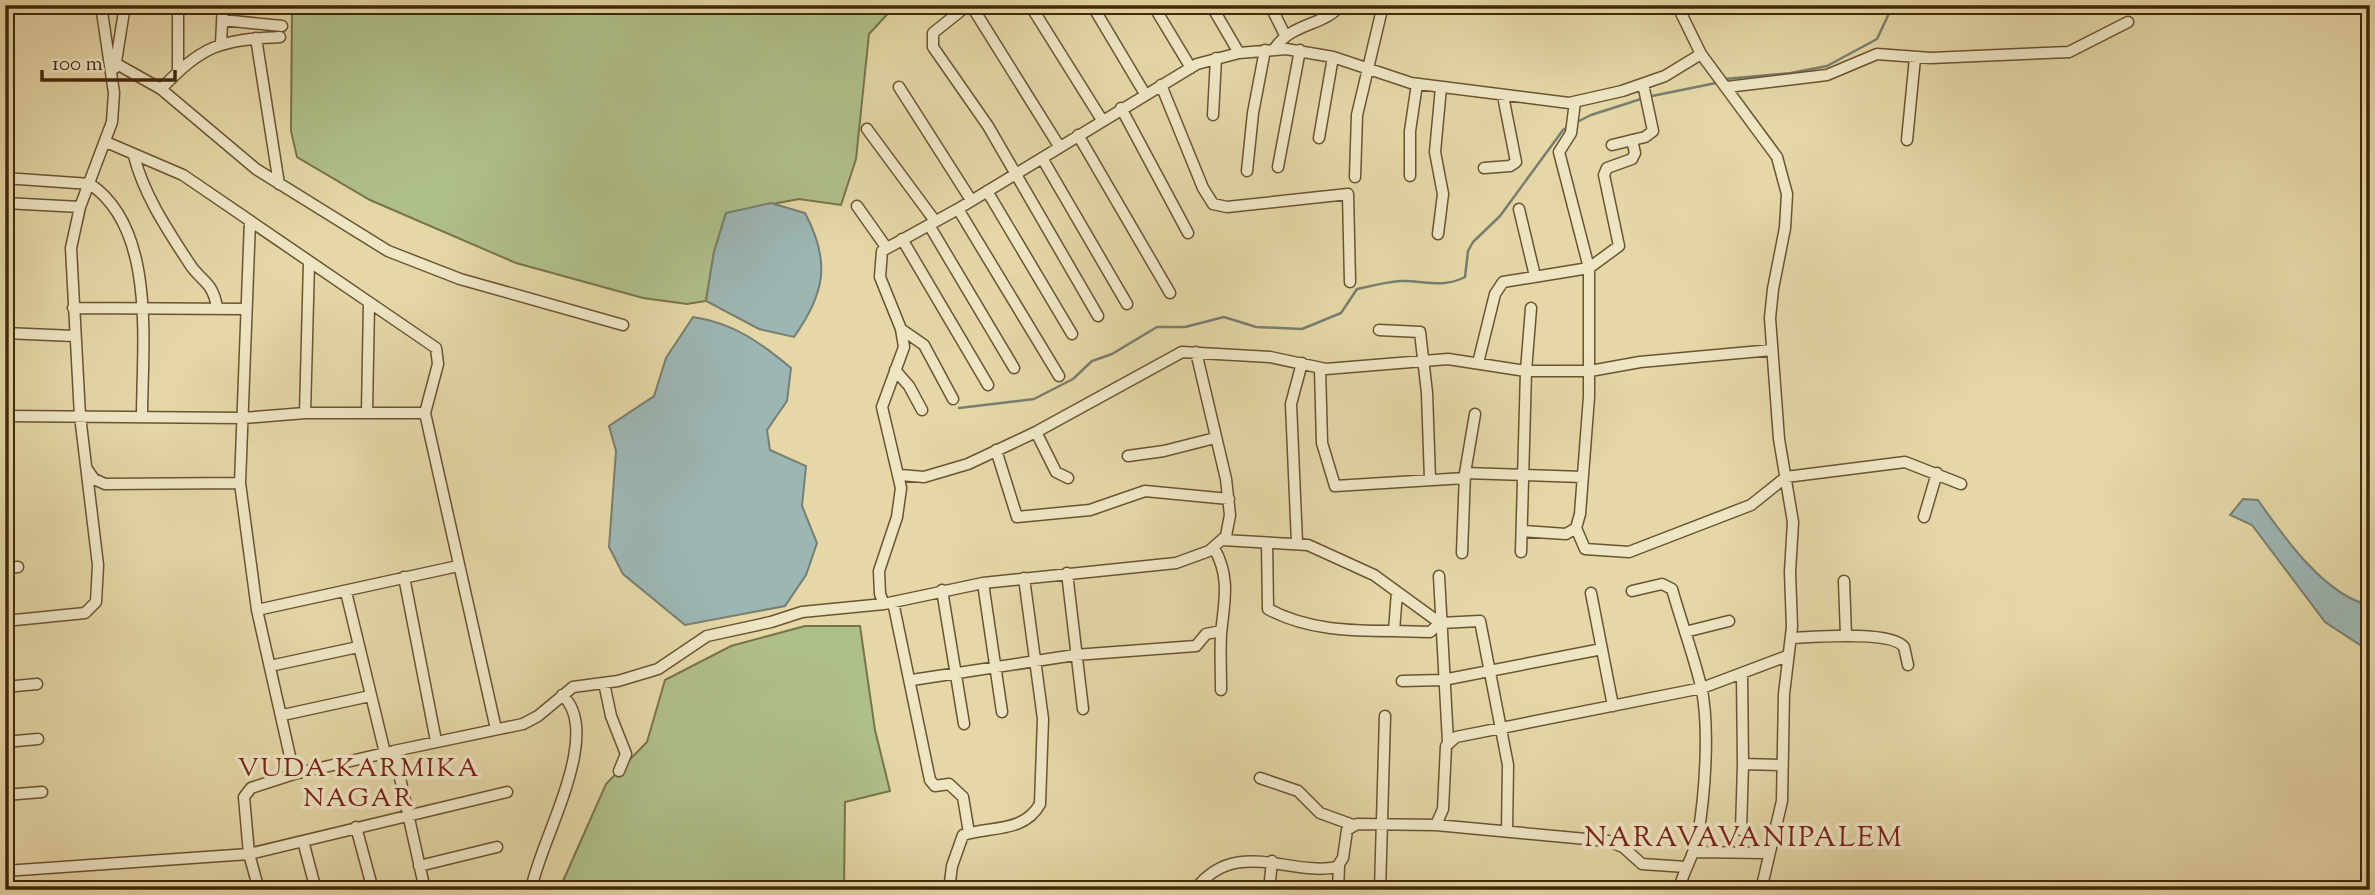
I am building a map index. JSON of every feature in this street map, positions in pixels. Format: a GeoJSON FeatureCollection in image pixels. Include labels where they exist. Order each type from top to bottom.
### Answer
{"type":"FeatureCollection","features":[{"type":"Feature","properties":{"kind":"street"},"geometry":{"type":"LineString","coordinates":[[5,621],[85,613],[96,601],[98,565],[80,416],[71,248],[79,207],[112,122],[112,82],[101,5]]}},
{"type":"Feature","properties":{"kind":"street"},"geometry":{"type":"LineString","coordinates":[[112,82],[125,5]]}},
{"type":"Feature","properties":{"kind":"street"},"geometry":{"type":"LineString","coordinates":[[178,5],[178,71]]}},
{"type":"Feature","properties":{"kind":"street"},"geometry":{"type":"LineString","coordinates":[[220,43],[223,5]]}},
{"type":"Feature","properties":{"kind":"street"},"geometry":{"type":"LineString","coordinates":[[1059,146],[970,5],[933,33],[931,42],[1015,173],[1098,316]]}},
{"type":"Feature","properties":{"kind":"street"},"geometry":{"type":"LineString","coordinates":[[1030,5],[1102,120]]}},
{"type":"Feature","properties":{"kind":"street"},"geometry":{"type":"LineString","coordinates":[[1093,5],[1145,94]]}},
{"type":"Feature","properties":{"kind":"street"},"geometry":{"type":"LineString","coordinates":[[1153,5],[1191,68]]}},
{"type":"Feature","properties":{"kind":"street"},"geometry":{"type":"LineString","coordinates":[[1211,5],[1239,53]]}},
{"type":"Feature","properties":{"kind":"street"},"geometry":{"type":"LineString","coordinates":[[1270,5],[1285,35]]}},
{"type":"Feature","properties":{"kind":"street"},"geometry":{"type":"LineString","coordinates":[[1247,171],[1253,113],[1270,49],[1285,35],[1329,15],[1341,5]]}},
{"type":"Feature","properties":{"kind":"street"},"geometry":{"type":"LineString","coordinates":[[1355,177],[1355,128],[1383,5]]}},
{"type":"Feature","properties":{"kind":"street"},"geometry":{"type":"LineString","coordinates":[[1696,5],[1678,7],[1701,54],[1777,157],[1784,178],[1787,212],[1773,289],[1772,350],[1779,439],[1793,522],[1791,638],[1787,656],[1780,814],[1768,853],[1761,890]]}},
{"type":"Feature","properties":{"kind":"street"},"geometry":{"type":"LineString","coordinates":[[160,89],[178,71],[220,43],[281,32],[222,20]]}},
{"type":"Feature","properties":{"kind":"street"},"geometry":{"type":"LineString","coordinates":[[1724,82],[1828,75],[1877,54],[1915,58],[2068,52],[2085,46],[2128,22]]}},
{"type":"Feature","properties":{"kind":"street"},"geometry":{"type":"LineString","coordinates":[[256,38],[279,184]]}},
{"type":"Feature","properties":{"kind":"street"},"geometry":{"type":"LineString","coordinates":[[969,833],[963,797],[949,784],[935,786],[930,780],[912,680],[888,603],[880,594],[879,571],[899,508],[900,475],[886,429],[883,407],[904,347],[901,329],[880,277],[879,262],[886,247],[958,209],[1145,94],[1191,68],[1216,58],[1270,49],[1300,50],[1368,67],[1417,84],[1503,96],[1575,102],[1645,93],[1665,76],[1701,54]]}},
{"type":"Feature","properties":{"kind":"street"},"geometry":{"type":"LineString","coordinates":[[1278,167],[1300,50]]}},
{"type":"Feature","properties":{"kind":"street"},"geometry":{"type":"LineString","coordinates":[[1320,138],[1333,57]]}},
{"type":"Feature","properties":{"kind":"street"},"geometry":{"type":"LineString","coordinates":[[1213,114],[1216,58]]}},
{"type":"Feature","properties":{"kind":"street"},"geometry":{"type":"LineString","coordinates":[[1907,140],[1915,58]]}},
{"type":"Feature","properties":{"kind":"street"},"geometry":{"type":"LineString","coordinates":[[116,63],[160,89],[279,184],[403,258],[485,287],[623,325]]}},
{"type":"Feature","properties":{"kind":"street"},"geometry":{"type":"LineString","coordinates":[[1410,176],[1410,131],[1417,84]]}},
{"type":"Feature","properties":{"kind":"street"},"geometry":{"type":"LineString","coordinates":[[1161,85],[1203,188],[1213,204],[1227,207],[1348,194],[1350,282]]}},
{"type":"Feature","properties":{"kind":"street"},"geometry":{"type":"LineString","coordinates":[[899,86],[971,200]]}},
{"type":"Feature","properties":{"kind":"street"},"geometry":{"type":"LineString","coordinates":[[1438,234],[1443,194],[1435,152],[1441,87]]}},
{"type":"Feature","properties":{"kind":"street"},"geometry":{"type":"LineString","coordinates":[[1612,145],[1653,131],[1645,93]]}},
{"type":"Feature","properties":{"kind":"street"},"geometry":{"type":"LineString","coordinates":[[1484,168],[1510,166],[1516,162],[1503,96]]}},
{"type":"Feature","properties":{"kind":"street"},"geometry":{"type":"LineString","coordinates":[[1575,102],[1573,125],[1559,156],[1589,268],[1590,371],[1583,477],[1576,528],[1585,549],[1629,552],[1740,510],[1786,477],[1896,462],[1914,464],[1961,484]]}},
{"type":"Feature","properties":{"kind":"street"},"geometry":{"type":"LineString","coordinates":[[1121,108],[1188,233]]}},
{"type":"Feature","properties":{"kind":"street"},"geometry":{"type":"LineString","coordinates":[[867,129],[932,223],[1014,368]]}},
{"type":"Feature","properties":{"kind":"street"},"geometry":{"type":"LineString","coordinates":[[1079,135],[1170,293]]}},
{"type":"Feature","properties":{"kind":"street"},"geometry":{"type":"LineString","coordinates":[[1478,363],[1497,289],[1503,282],[1589,268],[1619,246],[1604,175],[1607,168],[1632,159],[1635,153],[1632,140]]}},
{"type":"Feature","properties":{"kind":"street"},"geometry":{"type":"LineString","coordinates":[[106,142],[183,175],[369,304],[432,343],[438,352],[438,364],[425,413],[496,729]]}},
{"type":"Feature","properties":{"kind":"street"},"geometry":{"type":"LineString","coordinates":[[134,156],[147,194],[190,265],[213,288],[217,307]]}},
{"type":"Feature","properties":{"kind":"street"},"geometry":{"type":"LineString","coordinates":[[1042,158],[1127,303]]}},
{"type":"Feature","properties":{"kind":"street"},"geometry":{"type":"LineString","coordinates":[[5,178],[90,184],[101,193],[129,233],[142,307],[142,417]]}},
{"type":"Feature","properties":{"kind":"street"},"geometry":{"type":"LineString","coordinates":[[986,191],[1073,334]]}},
{"type":"Feature","properties":{"kind":"street"},"geometry":{"type":"LineString","coordinates":[[5,203],[79,207]]}},
{"type":"Feature","properties":{"kind":"street"},"geometry":{"type":"LineString","coordinates":[[857,206],[886,247]]}},
{"type":"Feature","properties":{"kind":"street"},"geometry":{"type":"LineString","coordinates":[[958,209],[1059,376]]}},
{"type":"Feature","properties":{"kind":"street"},"geometry":{"type":"LineString","coordinates":[[1519,209],[1535,276]]}},
{"type":"Feature","properties":{"kind":"street"},"geometry":{"type":"LineString","coordinates":[[250,221],[240,483],[257,610],[283,715],[294,774]]}},
{"type":"Feature","properties":{"kind":"street"},"geometry":{"type":"LineString","coordinates":[[902,239],[988,385]]}},
{"type":"Feature","properties":{"kind":"street"},"geometry":{"type":"LineString","coordinates":[[305,413],[309,263]]}},
{"type":"Feature","properties":{"kind":"street"},"geometry":{"type":"LineString","coordinates":[[367,412],[369,304]]}},
{"type":"Feature","properties":{"kind":"street"},"geometry":{"type":"LineString","coordinates":[[73,308],[246,309]]}},
{"type":"Feature","properties":{"kind":"street"},"geometry":{"type":"LineString","coordinates":[[1521,552],[1526,371],[1531,308]]}},
{"type":"Feature","properties":{"kind":"street"},"geometry":{"type":"LineString","coordinates":[[901,329],[924,345],[953,399]]}},
{"type":"Feature","properties":{"kind":"street"},"geometry":{"type":"LineString","coordinates":[[1379,330],[1418,330],[1424,360],[1430,479]]}},
{"type":"Feature","properties":{"kind":"street"},"geometry":{"type":"LineString","coordinates":[[5,333],[75,336]]}},
{"type":"Feature","properties":{"kind":"street"},"geometry":{"type":"LineString","coordinates":[[900,475],[917,478],[937,475],[1036,432],[1174,356],[1196,352],[1270,357],[1320,368],[1364,368],[1424,360],[1478,363],[1526,371],[1590,371],[1640,362],[1772,350]]}},
{"type":"Feature","properties":{"kind":"street"},"geometry":{"type":"LineString","coordinates":[[259,890],[249,854],[243,804],[247,790],[294,774],[531,720],[573,687],[604,683],[658,669],[707,636],[771,622],[802,612],[888,603],[983,583],[1176,562],[1196,558],[1214,548],[1223,540],[1229,524],[1229,499],[1196,352]]}},
{"type":"Feature","properties":{"kind":"street"},"geometry":{"type":"LineString","coordinates":[[1297,543],[1291,404],[1302,363]]}},
{"type":"Feature","properties":{"kind":"street"},"geometry":{"type":"LineString","coordinates":[[1320,368],[1322,443],[1335,486],[1341,488],[1465,475],[1523,473],[1583,477]]}},
{"type":"Feature","properties":{"kind":"street"},"geometry":{"type":"LineString","coordinates":[[895,370],[909,386],[922,410]]}},
{"type":"Feature","properties":{"kind":"street"},"geometry":{"type":"LineString","coordinates":[[5,416],[243,418],[305,413],[425,413]]}},
{"type":"Feature","properties":{"kind":"street"},"geometry":{"type":"LineString","coordinates":[[1462,553],[1465,475],[1475,414]]}},
{"type":"Feature","properties":{"kind":"street"},"geometry":{"type":"LineString","coordinates":[[1036,432],[1056,472],[1068,478]]}},
{"type":"Feature","properties":{"kind":"street"},"geometry":{"type":"LineString","coordinates":[[1128,456],[1179,448],[1215,438]]}},
{"type":"Feature","properties":{"kind":"street"},"geometry":{"type":"LineString","coordinates":[[996,450],[1017,517],[1090,510],[1141,492],[1229,499]]}},
{"type":"Feature","properties":{"kind":"street"},"geometry":{"type":"LineString","coordinates":[[85,466],[94,480],[105,484],[240,483]]}},
{"type":"Feature","properties":{"kind":"street"},"geometry":{"type":"LineString","coordinates":[[1924,517],[1937,473]]}},
{"type":"Feature","properties":{"kind":"street"},"geometry":{"type":"LineString","coordinates":[[1522,531],[1566,534],[1576,528]]}},
{"type":"Feature","properties":{"kind":"street"},"geometry":{"type":"LineString","coordinates":[[1223,540],[1297,543],[1313,547],[1374,575],[1440,623],[1480,621],[1508,765],[1507,831]]}},
{"type":"Feature","properties":{"kind":"street"},"geometry":{"type":"LineString","coordinates":[[1267,542],[1268,609],[1282,617],[1332,631],[1430,632],[1440,623]]}},
{"type":"Feature","properties":{"kind":"street"},"geometry":{"type":"LineString","coordinates":[[1214,548],[1222,565],[1227,591],[1221,631],[1221,690]]}},
{"type":"Feature","properties":{"kind":"street"},"geometry":{"type":"LineString","coordinates":[[257,610],[458,566]]}},
{"type":"Feature","properties":{"kind":"street"},"geometry":{"type":"LineString","coordinates":[[5,568],[18,567]]}},
{"type":"Feature","properties":{"kind":"street"},"geometry":{"type":"LineString","coordinates":[[1067,573],[1083,709]]}},
{"type":"Feature","properties":{"kind":"street"},"geometry":{"type":"LineString","coordinates":[[1436,825],[1443,809],[1448,742],[1439,576]]}},
{"type":"Feature","properties":{"kind":"street"},"geometry":{"type":"LineString","coordinates":[[404,577],[436,741]]}},
{"type":"Feature","properties":{"kind":"street"},"geometry":{"type":"LineString","coordinates":[[949,890],[959,842],[969,833],[1016,825],[1028,818],[1040,804],[1043,728],[1024,578]]}},
{"type":"Feature","properties":{"kind":"street"},"geometry":{"type":"LineString","coordinates":[[1844,581],[1846,636]]}},
{"type":"Feature","properties":{"kind":"street"},"geometry":{"type":"LineString","coordinates":[[983,583],[1002,712]]}},
{"type":"Feature","properties":{"kind":"street"},"geometry":{"type":"LineString","coordinates":[[1632,591],[1662,583],[1670,586],[1702,688],[1704,786],[1695,852],[1686,867],[1679,890]]}},
{"type":"Feature","properties":{"kind":"street"},"geometry":{"type":"LineString","coordinates":[[942,590],[964,724]]}},
{"type":"Feature","properties":{"kind":"street"},"geometry":{"type":"LineString","coordinates":[[345,592],[370,696],[408,814],[425,890]]}},
{"type":"Feature","properties":{"kind":"street"},"geometry":{"type":"LineString","coordinates":[[1394,632],[1397,592]]}},
{"type":"Feature","properties":{"kind":"street"},"geometry":{"type":"LineString","coordinates":[[1591,593],[1613,706]]}},
{"type":"Feature","properties":{"kind":"street"},"geometry":{"type":"LineString","coordinates":[[1685,632],[1729,621]]}},
{"type":"Feature","properties":{"kind":"street"},"geometry":{"type":"LineString","coordinates":[[912,680],[1075,655],[1196,646],[1206,634],[1221,631]]}},
{"type":"Feature","properties":{"kind":"street"},"geometry":{"type":"LineString","coordinates":[[1791,638],[1846,636],[1900,642],[1908,665]]}},
{"type":"Feature","properties":{"kind":"street"},"geometry":{"type":"LineString","coordinates":[[270,666],[358,647]]}},
{"type":"Feature","properties":{"kind":"street"},"geometry":{"type":"LineString","coordinates":[[1402,681],[1443,680],[1602,649]]}},
{"type":"Feature","properties":{"kind":"street"},"geometry":{"type":"LineString","coordinates":[[1448,742],[1457,737],[1502,727],[1702,688],[1787,656]]}},
{"type":"Feature","properties":{"kind":"street"},"geometry":{"type":"LineString","coordinates":[[1741,830],[1742,674]]}},
{"type":"Feature","properties":{"kind":"street"},"geometry":{"type":"LineString","coordinates":[[604,683],[627,757],[619,771]]}},
{"type":"Feature","properties":{"kind":"street"},"geometry":{"type":"LineString","coordinates":[[5,687],[37,684]]}},
{"type":"Feature","properties":{"kind":"street"},"geometry":{"type":"LineString","coordinates":[[531,890],[577,746],[574,711],[562,695]]}},
{"type":"Feature","properties":{"kind":"street"},"geometry":{"type":"LineString","coordinates":[[283,715],[370,696]]}},
{"type":"Feature","properties":{"kind":"street"},"geometry":{"type":"LineString","coordinates":[[1380,890],[1385,716]]}},
{"type":"Feature","properties":{"kind":"street"},"geometry":{"type":"LineString","coordinates":[[5,742],[38,739]]}},
{"type":"Feature","properties":{"kind":"street"},"geometry":{"type":"LineString","coordinates":[[1743,764],[1782,765]]}},
{"type":"Feature","properties":{"kind":"street"},"geometry":{"type":"LineString","coordinates":[[1261,778],[1298,791],[1320,813],[1353,825],[1436,825],[1608,841],[1623,846],[1642,864],[1686,867]]}},
{"type":"Feature","properties":{"kind":"street"},"geometry":{"type":"LineString","coordinates":[[5,795],[42,792]]}},
{"type":"Feature","properties":{"kind":"street"},"geometry":{"type":"LineString","coordinates":[[5,871],[249,854],[507,792]]}},
{"type":"Feature","properties":{"kind":"street"},"geometry":{"type":"LineString","coordinates":[[1338,890],[1339,866],[1347,830],[1353,825]]}},
{"type":"Feature","properties":{"kind":"street"},"geometry":{"type":"LineString","coordinates":[[356,827],[373,890]]}},
{"type":"Feature","properties":{"kind":"street"},"geometry":{"type":"LineString","coordinates":[[303,841],[316,890]]}},
{"type":"Feature","properties":{"kind":"street"},"geometry":{"type":"LineString","coordinates":[[419,866],[497,847]]}},
{"type":"Feature","properties":{"kind":"street"},"geometry":{"type":"LineString","coordinates":[[1695,852],[1768,853]]}},
{"type":"Feature","properties":{"kind":"street"},"geometry":{"type":"LineString","coordinates":[[1195,890],[1207,877],[1223,868],[1272,861],[1330,869],[1339,866]]}},
{"type":"Feature","properties":{"kind":"street"},"geometry":{"type":"LineString","coordinates":[[1269,890],[1272,861]]}},
{"type":"Feature","properties":{"kind":"green space"},"geometry":{"type":"Polygon","coordinates":[[[292,5],[896,5],[869,34],[856,159],[841,205],[799,199],[726,213],[714,252],[706,301],[687,304],[643,298],[516,263],[370,200],[297,157],[291,131],[292,5]]]}},
{"type":"Feature","properties":{"kind":"green space"},"geometry":{"type":"Polygon","coordinates":[[[805,626],[860,626],[875,730],[890,791],[845,802],[844,890],[559,890],[606,784],[647,742],[665,680],[731,646],[805,626]]]}},
{"type":"Feature","properties":{"kind":"water"},"geometry":{"type":"Polygon","coordinates":[[[771,203],[805,213],[819,247],[821,277],[818,291],[794,337],[759,329],[706,301],[714,252],[726,213],[771,203]]]}},
{"type":"Feature","properties":{"kind":"water"},"geometry":{"type":"Polygon","coordinates":[[[693,317],[721,324],[745,335],[791,368],[787,401],[767,430],[770,450],[806,466],[802,506],[817,543],[806,575],[785,606],[685,625],[623,574],[609,547],[616,451],[609,426],[654,396],[666,358],[693,317]]]}},
{"type":"Feature","properties":{"kind":"water"},"geometry":{"type":"Polygon","coordinates":[[[2243,499],[2258,500],[2293,547],[2322,578],[2354,600],[2370,605],[2370,646],[2363,647],[2325,622],[2252,525],[2230,515],[2243,499]]]}},
{"type":"Feature","properties":{"kind":"waterway"},"geometry":{"type":"LineString","coordinates":[[1725,79],[1791,73],[1827,66],[1877,39],[1893,5]]}},
{"type":"Feature","properties":{"kind":"waterway"},"geometry":{"type":"LineString","coordinates":[[1647,97],[1716,83]]}},
{"type":"Feature","properties":{"kind":"waterway"},"geometry":{"type":"LineString","coordinates":[[1575,123],[1641,99]]}},
{"type":"Feature","properties":{"kind":"waterway"},"geometry":{"type":"LineString","coordinates":[[959,408],[1034,399],[1073,379],[1092,361],[1112,354],[1157,327],[1185,327],[1224,317],[1256,327],[1302,329],[1341,313],[1357,289],[1400,281],[1457,281],[1465,277],[1468,251],[1473,242],[1500,216],[1563,130],[1569,126]]}},
{"type":"Feature","properties":{"kind":"district","name":"VUDA KARMIKA NAGAR"},"geometry":{"type":"Point","coordinates":[359,782]}},
{"type":"Feature","properties":{"kind":"district","name":"NARAVAVANIPALEM"},"geometry":{"type":"Point","coordinates":[1744,836]}}]}
